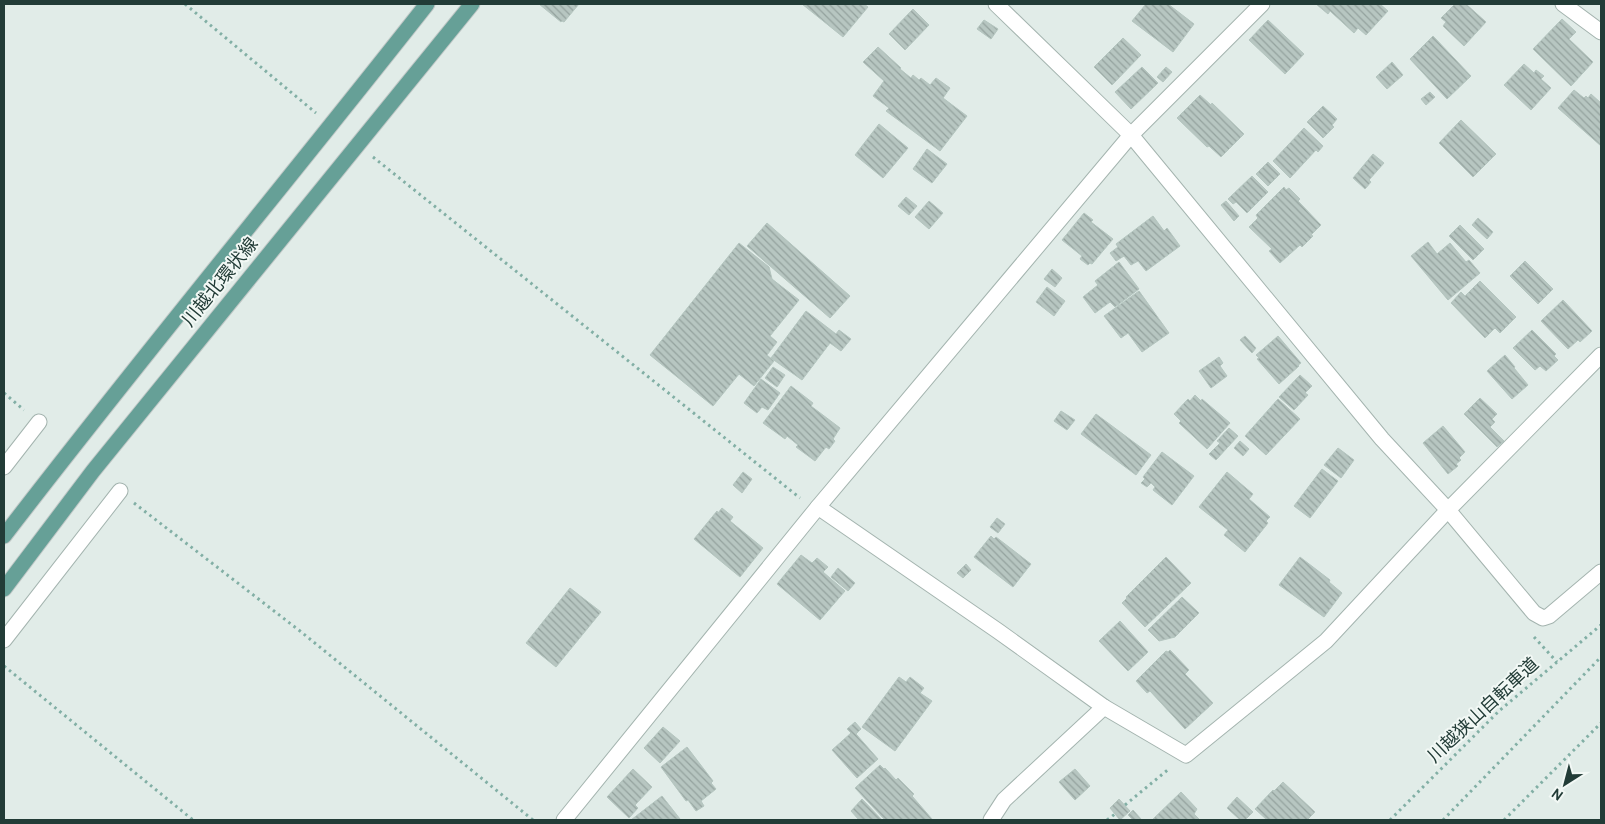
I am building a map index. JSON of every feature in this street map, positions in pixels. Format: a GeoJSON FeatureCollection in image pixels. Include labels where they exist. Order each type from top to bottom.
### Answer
{"type":"FeatureCollection","features":[{"type":"Feature","properties":{"kind":"main road","name":"川越北環状線"},"geometry":{"type":"LineString","coordinates":[[4,536],[71,449],[427,4]]}},
{"type":"Feature","properties":{"kind":"main road","name":"川越北環状線"},"geometry":{"type":"LineString","coordinates":[[4,588],[93,471],[472,4]]}},
{"type":"Feature","properties":{"kind":"street"},"geometry":{"type":"LineString","coordinates":[[996,4],[1131,135],[1382,438],[1448,510],[1526,605],[1543,618],[1549,616],[1601,572]]}},
{"type":"Feature","properties":{"kind":"street"},"geometry":{"type":"LineString","coordinates":[[564,820],[818,507],[1131,135],[1262,4]]}},
{"type":"Feature","properties":{"kind":"street"},"geometry":{"type":"LineString","coordinates":[[1563,4],[1601,32]]}},
{"type":"Feature","properties":{"kind":"street"},"geometry":{"type":"LineString","coordinates":[[818,507],[998,631],[1104,707],[1186,755],[1326,641],[1448,510],[1601,355]]}},
{"type":"Feature","properties":{"kind":"street"},"geometry":{"type":"LineString","coordinates":[[4,467],[39,422]]}},
{"type":"Feature","properties":{"kind":"street"},"geometry":{"type":"LineString","coordinates":[[4,640],[120,491]]}},
{"type":"Feature","properties":{"kind":"street"},"geometry":{"type":"LineString","coordinates":[[991,820],[1004,800],[1104,707]]}},
{"type":"Feature","properties":{"kind":"path"},"geometry":{"type":"LineString","coordinates":[[185,4],[331,126]]}},
{"type":"Feature","properties":{"kind":"path"},"geometry":{"type":"LineString","coordinates":[[357,145],[797,497],[818,507]]}},
{"type":"Feature","properties":{"kind":"path"},"geometry":{"type":"LineString","coordinates":[[120,491],[300,631],[533,820]]}},
{"type":"Feature","properties":{"kind":"path","name":"川越狭山自転車道"},"geometry":{"type":"LineString","coordinates":[[1390,820],[1499,711],[1601,625]]}},
{"type":"Feature","properties":{"kind":"path"},"geometry":{"type":"LineString","coordinates":[[1534,637],[1557,662]]}},
{"type":"Feature","properties":{"kind":"path"},"geometry":{"type":"LineString","coordinates":[[1443,820],[1601,656]]}},
{"type":"Feature","properties":{"kind":"path"},"geometry":{"type":"LineString","coordinates":[[4,666],[193,820]]}},
{"type":"Feature","properties":{"kind":"path"},"geometry":{"type":"LineString","coordinates":[[1504,820],[1601,723]]}},
{"type":"Feature","properties":{"kind":"path"},"geometry":{"type":"LineString","coordinates":[[1125,806],[1186,755]]}},
{"type":"Feature","properties":{"kind":"path"},"geometry":{"type":"LineString","coordinates":[[1107,820],[1115,814]]}},
{"type":"Feature","properties":{"kind":"building"},"geometry":{"type":"Polygon","coordinates":[[[539,4],[579,4],[564,22],[561,22],[539,4]]]}},
{"type":"Feature","properties":{"kind":"building"},"geometry":{"type":"Polygon","coordinates":[[[802,4],[864,4],[868,7],[843,37],[802,4]]]}},
{"type":"Feature","properties":{"kind":"building"},"geometry":{"type":"Polygon","coordinates":[[[1146,4],[1168,4],[1194,24],[1173,52],[1132,21],[1146,4]]]}},
{"type":"Feature","properties":{"kind":"building"},"geometry":{"type":"Polygon","coordinates":[[[1316,4],[1380,4],[1388,11],[1366,35],[1358,28],[1354,33],[1330,11],[1328,14],[1316,4]]]}},
{"type":"Feature","properties":{"kind":"building"},"geometry":{"type":"Polygon","coordinates":[[[1455,4],[1466,4],[1486,22],[1464,46],[1443,26],[1446,22],[1441,18],[1455,4]]]}},
{"type":"Feature","properties":{"kind":"building"},"geometry":{"type":"Polygon","coordinates":[[[913,9],[929,25],[905,50],[889,34],[913,9]]]}},
{"type":"Feature","properties":{"kind":"building"},"geometry":{"type":"Polygon","coordinates":[[[1562,19],[1576,32],[1569,39],[1593,62],[1571,86],[1533,49],[1562,19]]]}},
{"type":"Feature","properties":{"kind":"building"},"geometry":{"type":"Polygon","coordinates":[[[984,20],[998,29],[991,39],[977,29],[984,20]]]}},
{"type":"Feature","properties":{"kind":"building"},"geometry":{"type":"Polygon","coordinates":[[[1268,20],[1304,54],[1285,74],[1249,40],[1268,20]]]}},
{"type":"Feature","properties":{"kind":"building"},"geometry":{"type":"Polygon","coordinates":[[[1433,36],[1471,76],[1447,99],[1410,59],[1433,36]]]}},
{"type":"Feature","properties":{"kind":"building"},"geometry":{"type":"Polygon","coordinates":[[[1123,38],[1141,55],[1112,85],[1094,67],[1123,38]]]}},
{"type":"Feature","properties":{"kind":"building"},"geometry":{"type":"Polygon","coordinates":[[[878,47],[911,78],[913,75],[930,85],[936,78],[950,88],[943,98],[967,116],[940,151],[886,111],[889,108],[873,96],[884,81],[863,62],[878,47]]]}},
{"type":"Feature","properties":{"kind":"building"},"geometry":{"type":"Polygon","coordinates":[[[1392,62],[1403,75],[1387,89],[1376,77],[1392,62]]]}},
{"type":"Feature","properties":{"kind":"building"},"geometry":{"type":"Polygon","coordinates":[[[1524,64],[1534,73],[1536,70],[1544,76],[1541,79],[1551,88],[1531,110],[1504,85],[1524,64]]]}},
{"type":"Feature","properties":{"kind":"building"},"geometry":{"type":"Polygon","coordinates":[[[1142,67],[1158,83],[1131,109],[1115,92],[1142,67]]]}},
{"type":"Feature","properties":{"kind":"building"},"geometry":{"type":"Polygon","coordinates":[[[1166,67],[1172,72],[1163,82],[1157,77],[1166,67]]]}},
{"type":"Feature","properties":{"kind":"building"},"geometry":{"type":"Polygon","coordinates":[[[1574,90],[1584,98],[1586,96],[1588,98],[1591,94],[1601,103],[1601,146],[1558,108],[1574,90]]]}},
{"type":"Feature","properties":{"kind":"building"},"geometry":{"type":"Polygon","coordinates":[[[1430,92],[1435,97],[1426,105],[1421,99],[1430,92]]]}},
{"type":"Feature","properties":{"kind":"building"},"geometry":{"type":"Polygon","coordinates":[[[1200,95],[1211,105],[1212,103],[1244,134],[1221,157],[1209,146],[1207,147],[1177,118],[1200,95]]]}},
{"type":"Feature","properties":{"kind":"building"},"geometry":{"type":"Polygon","coordinates":[[[1323,106],[1337,119],[1332,125],[1334,127],[1323,138],[1307,122],[1323,106]]]}},
{"type":"Feature","properties":{"kind":"building"},"geometry":{"type":"Polygon","coordinates":[[[1461,120],[1496,154],[1473,177],[1439,143],[1461,120]]]}},
{"type":"Feature","properties":{"kind":"building"},"geometry":{"type":"Polygon","coordinates":[[[879,124],[908,148],[883,178],[855,155],[879,124]]]}},
{"type":"Feature","properties":{"kind":"building"},"geometry":{"type":"Polygon","coordinates":[[[1304,128],[1323,146],[1318,152],[1316,150],[1290,178],[1273,161],[1304,128]]]}},
{"type":"Feature","properties":{"kind":"building"},"geometry":{"type":"Polygon","coordinates":[[[927,149],[947,164],[932,183],[913,169],[927,149]]]}},
{"type":"Feature","properties":{"kind":"building"},"geometry":{"type":"Polygon","coordinates":[[[1373,154],[1384,163],[1369,180],[1371,182],[1365,189],[1353,178],[1373,154]]]}},
{"type":"Feature","properties":{"kind":"building"},"geometry":{"type":"Polygon","coordinates":[[[1268,162],[1280,174],[1268,186],[1256,174],[1268,162]]]}},
{"type":"Feature","properties":{"kind":"building"},"geometry":{"type":"Polygon","coordinates":[[[1252,176],[1268,192],[1247,213],[1236,202],[1233,204],[1228,199],[1252,176]]]}},
{"type":"Feature","properties":{"kind":"building"},"geometry":{"type":"Polygon","coordinates":[[[1284,187],[1286,190],[1289,188],[1300,199],[1298,201],[1321,225],[1302,247],[1300,245],[1280,263],[1269,251],[1272,249],[1249,227],[1258,218],[1256,215],[1284,187]]]}},
{"type":"Feature","properties":{"kind":"building"},"geometry":{"type":"Polygon","coordinates":[[[906,197],[917,206],[909,215],[898,206],[906,197]]]}},
{"type":"Feature","properties":{"kind":"building"},"geometry":{"type":"Polygon","coordinates":[[[929,201],[943,213],[929,229],[915,217],[929,201]]]}},
{"type":"Feature","properties":{"kind":"building"},"geometry":{"type":"Polygon","coordinates":[[[1226,201],[1239,216],[1234,221],[1221,205],[1226,201]]]}},
{"type":"Feature","properties":{"kind":"building"},"geometry":{"type":"Polygon","coordinates":[[[1084,213],[1093,220],[1091,222],[1113,239],[1092,264],[1088,265],[1080,259],[1082,256],[1062,240],[1084,213]]]}},
{"type":"Feature","properties":{"kind":"building"},"geometry":{"type":"Polygon","coordinates":[[[1153,216],[1164,231],[1167,228],[1180,246],[1146,271],[1138,261],[1131,265],[1124,256],[1116,261],[1110,253],[1118,247],[1116,244],[1153,216]]]}},
{"type":"Feature","properties":{"kind":"building"},"geometry":{"type":"Polygon","coordinates":[[[1478,218],[1493,232],[1487,239],[1472,225],[1478,218]]]}},
{"type":"Feature","properties":{"kind":"building"},"geometry":{"type":"Polygon","coordinates":[[[767,223],[850,296],[830,318],[747,246],[767,223]]]}},
{"type":"Feature","properties":{"kind":"building"},"geometry":{"type":"Polygon","coordinates":[[[1460,225],[1484,249],[1473,260],[1449,236],[1460,225]]]}},
{"type":"Feature","properties":{"kind":"building"},"geometry":{"type":"Polygon","coordinates":[[[1428,242],[1437,254],[1450,243],[1466,262],[1469,260],[1480,273],[1448,300],[1411,256],[1428,242]]]}},
{"type":"Feature","properties":{"kind":"building"},"geometry":{"type":"Polygon","coordinates":[[[739,243],[769,267],[772,279],[799,300],[770,336],[777,342],[767,355],[774,361],[754,386],[739,374],[713,406],[650,355],[739,243]]]}},
{"type":"Feature","properties":{"kind":"building"},"geometry":{"type":"Polygon","coordinates":[[[1525,261],[1553,289],[1538,304],[1510,276],[1525,261]]]}},
{"type":"Feature","properties":{"kind":"building"},"geometry":{"type":"Polygon","coordinates":[[[1119,262],[1139,289],[1115,307],[1110,302],[1095,313],[1083,297],[1098,285],[1095,281],[1119,262]]]}},
{"type":"Feature","properties":{"kind":"building"},"geometry":{"type":"Polygon","coordinates":[[[1052,269],[1062,278],[1055,287],[1044,279],[1052,269]]]}},
{"type":"Feature","properties":{"kind":"building"},"geometry":{"type":"Polygon","coordinates":[[[1480,281],[1516,317],[1500,333],[1495,328],[1485,338],[1451,303],[1461,292],[1465,296],[1480,281]]]}},
{"type":"Feature","properties":{"kind":"building"},"geometry":{"type":"Polygon","coordinates":[[[1047,287],[1065,301],[1054,316],[1036,302],[1047,287]]]}},
{"type":"Feature","properties":{"kind":"building"},"geometry":{"type":"Polygon","coordinates":[[[1139,291],[1169,333],[1142,352],[1128,333],[1121,338],[1104,316],[1139,291]]]}},
{"type":"Feature","properties":{"kind":"building"},"geometry":{"type":"Polygon","coordinates":[[[1563,300],[1592,331],[1580,342],[1578,340],[1568,349],[1541,321],[1563,300]]]}},
{"type":"Feature","properties":{"kind":"building"},"geometry":{"type":"Polygon","coordinates":[[[806,311],[836,334],[839,330],[851,339],[841,351],[830,343],[802,380],[771,358],[806,311]]]}},
{"type":"Feature","properties":{"kind":"building"},"geometry":{"type":"Polygon","coordinates":[[[1532,330],[1556,354],[1554,356],[1558,360],[1546,371],[1540,366],[1535,370],[1513,348],[1532,330]]]}},
{"type":"Feature","properties":{"kind":"building"},"geometry":{"type":"Polygon","coordinates":[[[1245,336],[1256,348],[1252,353],[1240,340],[1245,336]]]}},
{"type":"Feature","properties":{"kind":"building"},"geometry":{"type":"Polygon","coordinates":[[[1278,336],[1301,363],[1279,384],[1257,359],[1259,358],[1256,355],[1278,336]]]}},
{"type":"Feature","properties":{"kind":"building"},"geometry":{"type":"Polygon","coordinates":[[[1505,355],[1528,385],[1512,399],[1487,371],[1505,355]]]}},
{"type":"Feature","properties":{"kind":"building"},"geometry":{"type":"Polygon","coordinates":[[[1219,357],[1223,363],[1220,366],[1227,376],[1211,388],[1199,371],[1219,357]]]}},
{"type":"Feature","properties":{"kind":"building"},"geometry":{"type":"Polygon","coordinates":[[[773,367],[785,375],[777,387],[765,378],[773,367]]]}},
{"type":"Feature","properties":{"kind":"building"},"geometry":{"type":"Polygon","coordinates":[[[1300,375],[1312,386],[1305,393],[1308,395],[1294,410],[1279,397],[1300,375]]]}},
{"type":"Feature","properties":{"kind":"building"},"geometry":{"type":"Polygon","coordinates":[[[761,379],[780,393],[768,410],[762,407],[757,413],[744,403],[761,379]]]}},
{"type":"Feature","properties":{"kind":"building"},"geometry":{"type":"Polygon","coordinates":[[[791,386],[813,403],[811,406],[840,428],[833,439],[835,441],[829,449],[826,447],[815,461],[796,447],[798,445],[787,436],[785,439],[763,423],[791,386]]]}},
{"type":"Feature","properties":{"kind":"building"},"geometry":{"type":"Polygon","coordinates":[[[1195,395],[1230,423],[1207,449],[1179,423],[1181,421],[1174,414],[1188,399],[1190,401],[1195,395]]]}},
{"type":"Feature","properties":{"kind":"building"},"geometry":{"type":"Polygon","coordinates":[[[1480,398],[1497,414],[1492,419],[1495,422],[1490,427],[1504,441],[1497,447],[1464,414],[1480,398]]]}},
{"type":"Feature","properties":{"kind":"building"},"geometry":{"type":"Polygon","coordinates":[[[1278,399],[1300,419],[1266,455],[1245,436],[1278,399]]]}},
{"type":"Feature","properties":{"kind":"building"},"geometry":{"type":"Polygon","coordinates":[[[1061,411],[1075,420],[1067,430],[1054,421],[1061,411]]]}},
{"type":"Feature","properties":{"kind":"building"},"geometry":{"type":"Polygon","coordinates":[[[1096,414],[1151,455],[1136,475],[1081,434],[1096,414]]]}},
{"type":"Feature","properties":{"kind":"building"},"geometry":{"type":"Polygon","coordinates":[[[1443,426],[1465,452],[1459,458],[1461,460],[1456,464],[1458,466],[1448,474],[1423,443],[1443,426]]]}},
{"type":"Feature","properties":{"kind":"building"},"geometry":{"type":"Polygon","coordinates":[[[1229,428],[1238,436],[1216,460],[1209,454],[1220,443],[1217,441],[1229,428]]]}},
{"type":"Feature","properties":{"kind":"building"},"geometry":{"type":"Polygon","coordinates":[[[1240,441],[1249,449],[1243,456],[1234,448],[1240,441]]]}},
{"type":"Feature","properties":{"kind":"building"},"geometry":{"type":"Polygon","coordinates":[[[1338,448],[1354,460],[1341,478],[1324,465],[1338,448]]]}},
{"type":"Feature","properties":{"kind":"building"},"geometry":{"type":"Polygon","coordinates":[[[1162,452],[1194,476],[1172,505],[1153,490],[1155,487],[1151,483],[1147,487],[1141,483],[1145,479],[1143,477],[1162,452]]]}},
{"type":"Feature","properties":{"kind":"building"},"geometry":{"type":"Polygon","coordinates":[[[1322,469],[1338,481],[1310,518],[1294,506],[1322,469]]]}},
{"type":"Feature","properties":{"kind":"building"},"geometry":{"type":"Polygon","coordinates":[[[743,472],[752,479],[742,493],[733,485],[743,472]]]}},
{"type":"Feature","properties":{"kind":"building"},"geometry":{"type":"Polygon","coordinates":[[[1227,472],[1253,494],[1249,499],[1270,517],[1266,521],[1268,523],[1245,552],[1224,535],[1228,530],[1199,507],[1227,472]]]}},
{"type":"Feature","properties":{"kind":"building"},"geometry":{"type":"Polygon","coordinates":[[[722,508],[733,517],[730,521],[763,548],[740,577],[694,539],[717,511],[718,513],[722,508]]]}},
{"type":"Feature","properties":{"kind":"building"},"geometry":{"type":"Polygon","coordinates":[[[997,518],[1005,524],[998,533],[990,527],[997,518]]]}},
{"type":"Feature","properties":{"kind":"building"},"geometry":{"type":"Polygon","coordinates":[[[991,536],[994,539],[996,537],[1031,564],[1013,587],[974,557],[991,536]]]}},
{"type":"Feature","properties":{"kind":"building"},"geometry":{"type":"Polygon","coordinates":[[[801,555],[812,563],[817,558],[828,567],[823,572],[845,591],[820,620],[777,584],[801,555]]]}},
{"type":"Feature","properties":{"kind":"building"},"geometry":{"type":"Polygon","coordinates":[[[1166,557],[1191,583],[1145,627],[1122,603],[1166,557]]]}},
{"type":"Feature","properties":{"kind":"building"},"geometry":{"type":"Polygon","coordinates":[[[1300,557],[1330,580],[1329,582],[1342,593],[1324,617],[1279,585],[1300,557]]]}},
{"type":"Feature","properties":{"kind":"building"},"geometry":{"type":"Polygon","coordinates":[[[966,564],[971,570],[963,578],[957,573],[966,564]]]}},
{"type":"Feature","properties":{"kind":"building"},"geometry":{"type":"Polygon","coordinates":[[[838,568],[855,583],[848,591],[831,577],[838,568]]]}},
{"type":"Feature","properties":{"kind":"building"},"geometry":{"type":"Polygon","coordinates":[[[570,588],[601,612],[556,667],[526,643],[570,588]]]}},
{"type":"Feature","properties":{"kind":"building"},"geometry":{"type":"Polygon","coordinates":[[[1182,597],[1199,613],[1175,637],[1159,641],[1148,630],[1182,597]]]}},
{"type":"Feature","properties":{"kind":"building"},"geometry":{"type":"Polygon","coordinates":[[[1120,621],[1148,652],[1128,671],[1099,641],[1120,621]]]}},
{"type":"Feature","properties":{"kind":"building"},"geometry":{"type":"Polygon","coordinates":[[[1170,650],[1189,670],[1185,674],[1213,703],[1185,729],[1150,691],[1147,693],[1136,681],[1166,651],[1170,650]]]}},
{"type":"Feature","properties":{"kind":"building"},"geometry":{"type":"Polygon","coordinates":[[[899,677],[906,682],[910,677],[924,688],[920,693],[932,701],[895,751],[862,727],[899,677]]]}},
{"type":"Feature","properties":{"kind":"building"},"geometry":{"type":"Polygon","coordinates":[[[855,722],[861,729],[856,734],[878,759],[857,778],[832,750],[851,733],[847,729],[855,722]]]}},
{"type":"Feature","properties":{"kind":"building"},"geometry":{"type":"Polygon","coordinates":[[[663,727],[680,741],[660,763],[644,748],[663,727]]]}},
{"type":"Feature","properties":{"kind":"building"},"geometry":{"type":"Polygon","coordinates":[[[687,747],[713,781],[711,783],[716,789],[701,801],[704,806],[696,811],[688,800],[686,801],[661,767],[687,747]]]}},
{"type":"Feature","properties":{"kind":"building"},"geometry":{"type":"Polygon","coordinates":[[[880,765],[896,780],[898,778],[914,794],[912,796],[931,820],[885,820],[855,788],[880,765]]]}},
{"type":"Feature","properties":{"kind":"building"},"geometry":{"type":"Polygon","coordinates":[[[633,769],[652,787],[635,805],[638,808],[629,818],[607,797],[633,769]]]}},
{"type":"Feature","properties":{"kind":"building"},"geometry":{"type":"Polygon","coordinates":[[[1075,769],[1090,786],[1075,800],[1059,782],[1075,769]]]}},
{"type":"Feature","properties":{"kind":"building"},"geometry":{"type":"Polygon","coordinates":[[[1283,782],[1315,812],[1307,820],[1267,820],[1255,809],[1283,782]]]}},
{"type":"Feature","properties":{"kind":"building"},"geometry":{"type":"Polygon","coordinates":[[[1181,792],[1197,809],[1194,814],[1200,820],[1152,820],[1181,792]]]}},
{"type":"Feature","properties":{"kind":"building"},"geometry":{"type":"Polygon","coordinates":[[[662,796],[680,819],[631,820],[662,796]]]}},
{"type":"Feature","properties":{"kind":"building"},"geometry":{"type":"Polygon","coordinates":[[[1237,797],[1253,812],[1245,820],[1240,820],[1227,808],[1237,797]]]}},
{"type":"Feature","properties":{"kind":"building"},"geometry":{"type":"Polygon","coordinates":[[[862,799],[882,820],[859,820],[851,811],[862,799]]]}},
{"type":"Feature","properties":{"kind":"building"},"geometry":{"type":"Polygon","coordinates":[[[1119,799],[1130,811],[1120,820],[1110,808],[1119,799]]]}},
{"type":"Feature","properties":{"kind":"building"},"geometry":{"type":"Polygon","coordinates":[[[1133,810],[1141,819],[1133,820],[1128,815],[1133,810]]]}}]}
